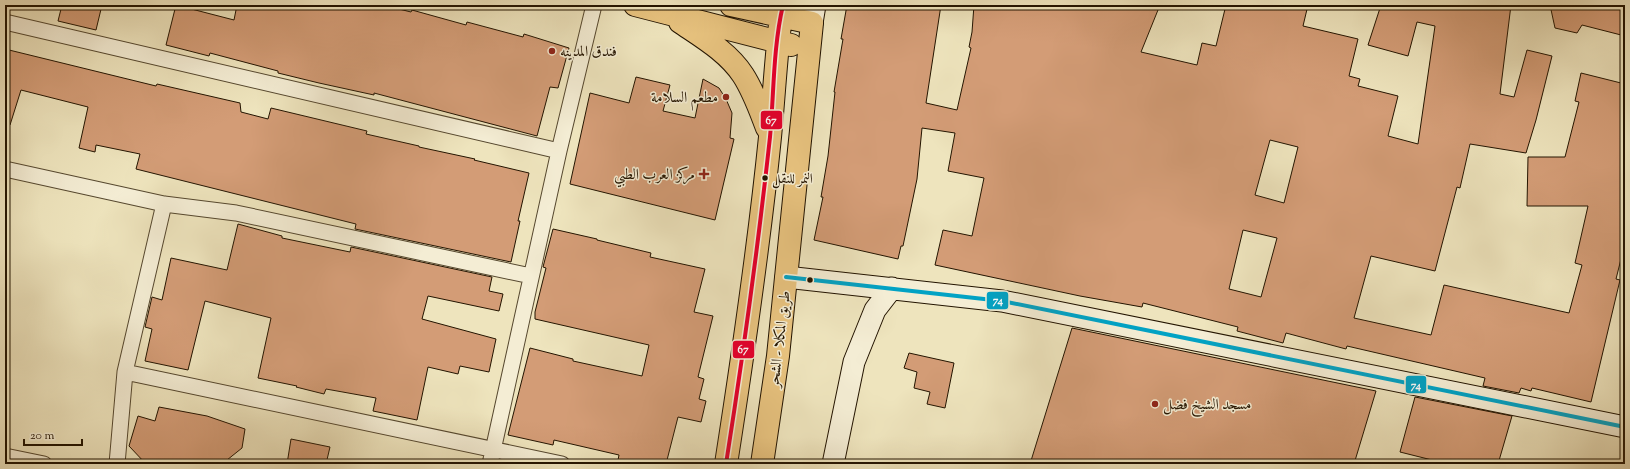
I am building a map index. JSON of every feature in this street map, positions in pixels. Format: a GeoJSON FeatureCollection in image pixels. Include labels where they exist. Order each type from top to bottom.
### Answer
{"type":"FeatureCollection","features":[{"type":"Feature","properties":{"kind":"highway"},"geometry":{"type":"LineString","coordinates":[[635,5],[808,49]]}},
{"type":"Feature","properties":{"kind":"highway"},"geometry":{"type":"LineString","coordinates":[[730,5],[813,14]]}},
{"type":"Feature","properties":{"kind":"highway"},"geometry":{"type":"LineString","coordinates":[[726,464],[741,369],[770,137],[782,10]]}},
{"type":"Feature","properties":{"kind":"highway"},"geometry":{"type":"LineString","coordinates":[[668,13],[714,45],[743,75],[758,103],[770,137]]}},
{"type":"Feature","properties":{"kind":"highway","name":"طريق المكلا - الشحر"},"geometry":{"type":"LineString","coordinates":[[762,464],[778,356],[808,49],[813,14]]}},
{"type":"Feature","properties":{"kind":"street"},"geometry":{"type":"LineString","coordinates":[[492,457],[559,152],[594,5]]}},
{"type":"Feature","properties":{"kind":"street"},"geometry":{"type":"LineString","coordinates":[[5,22],[559,152]]}},
{"type":"Feature","properties":{"kind":"street"},"geometry":{"type":"LineString","coordinates":[[5,169],[164,204],[236,213],[532,276]]}},
{"type":"Feature","properties":{"kind":"street"},"geometry":{"type":"LineString","coordinates":[[117,464],[125,372],[164,204]]}},
{"type":"Feature","properties":{"kind":"street"},"geometry":{"type":"LineString","coordinates":[[786,277],[1002,301],[1625,427]]}},
{"type":"Feature","properties":{"kind":"street"},"geometry":{"type":"LineString","coordinates":[[833,464],[854,362],[875,310],[892,288]]}},
{"type":"Feature","properties":{"kind":"street"},"geometry":{"type":"LineString","coordinates":[[125,372],[492,457],[562,464]]}},
{"type":"Feature","properties":{"kind":"street"},"geometry":{"type":"LineString","coordinates":[[5,456],[44,464]]}},
{"type":"Feature","properties":{"kind":"building"},"geometry":{"type":"Polygon","coordinates":[[[62,5],[102,5],[96,30],[58,21],[62,5]]]}},
{"type":"Feature","properties":{"kind":"building"},"geometry":{"type":"Polygon","coordinates":[[[176,5],[234,20],[237,5],[383,5],[411,12],[412,10],[466,25],[467,22],[523,37],[524,34],[569,48],[558,88],[550,87],[537,136],[374,93],[374,95],[319,83],[278,73],[278,71],[210,53],[209,56],[166,45],[176,5]]]}},
{"type":"Feature","properties":{"kind":"building"},"geometry":{"type":"Polygon","coordinates":[[[847,5],[941,5],[926,103],[957,110],[971,48],[969,47],[972,32],[974,5],[1160,5],[1141,52],[1197,65],[1202,43],[1216,46],[1226,5],[1308,5],[1303,26],[1358,39],[1349,76],[1360,79],[1358,86],[1398,96],[1388,136],[1418,144],[1435,26],[1417,22],[1408,56],[1368,45],[1381,5],[1511,5],[1500,94],[1514,97],[1527,50],[1552,56],[1526,153],[1470,144],[1460,188],[1457,187],[1435,271],[1371,256],[1354,318],[1431,335],[1444,285],[1569,313],[1582,265],[1575,263],[1588,206],[1527,206],[1528,157],[1565,157],[1579,102],[1575,101],[1581,73],[1625,84],[1625,243],[1616,279],[1620,280],[1591,402],[1532,388],[1531,391],[1521,388],[1519,393],[1483,386],[1485,378],[1347,346],[1346,349],[1286,333],[1283,343],[1237,331],[1238,327],[1143,303],[1142,307],[1080,296],[935,265],[943,230],[972,236],[984,178],[948,171],[955,133],[922,128],[917,179],[903,246],[901,246],[898,259],[814,240],[823,197],[821,197],[828,156],[834,92],[843,39],[841,39],[847,5]],[[1270,140],[1255,195],[1284,203],[1298,147],[1270,140]],[[1243,230],[1229,289],[1261,297],[1277,238],[1243,230]]]}},
{"type":"Feature","properties":{"kind":"building"},"geometry":{"type":"Polygon","coordinates":[[[1550,5],[1625,5],[1625,36],[1582,25],[1577,33],[1555,28],[1550,5]]]}},
{"type":"Feature","properties":{"kind":"building"},"geometry":{"type":"Polygon","coordinates":[[[5,49],[156,86],[157,84],[240,103],[241,112],[268,119],[271,108],[367,131],[366,134],[529,173],[518,221],[520,221],[511,262],[355,229],[356,224],[136,169],[140,154],[96,145],[95,152],[79,148],[88,107],[21,90],[10,125],[5,124],[5,49]]]}},
{"type":"Feature","properties":{"kind":"building"},"geometry":{"type":"Polygon","coordinates":[[[636,77],[670,85],[663,111],[695,118],[703,79],[719,88],[726,99],[732,113],[730,138],[734,139],[715,220],[570,184],[590,93],[629,103],[636,77]]]}},
{"type":"Feature","properties":{"kind":"building"},"geometry":{"type":"Polygon","coordinates":[[[238,224],[282,236],[282,238],[350,252],[351,247],[492,277],[489,291],[503,294],[499,311],[428,296],[422,319],[496,339],[489,372],[460,366],[458,374],[428,367],[417,420],[373,411],[376,398],[326,389],[324,394],[296,387],[297,386],[258,378],[271,318],[205,301],[188,370],[145,361],[152,329],[145,327],[152,297],[162,300],[171,258],[227,270],[238,224]]]}},
{"type":"Feature","properties":{"kind":"building"},"geometry":{"type":"Polygon","coordinates":[[[553,229],[651,253],[650,257],[705,269],[694,312],[713,316],[698,377],[704,379],[699,399],[706,401],[701,422],[678,417],[666,464],[637,464],[618,460],[619,455],[554,440],[553,445],[508,435],[530,348],[573,359],[573,361],[642,376],[649,345],[535,319],[535,312],[546,268],[543,267],[553,229]]]}},
{"type":"Feature","properties":{"kind":"building"},"geometry":{"type":"Polygon","coordinates":[[[1072,328],[1376,391],[1354,464],[1030,464],[1072,328]]]}},
{"type":"Feature","properties":{"kind":"building"},"geometry":{"type":"Polygon","coordinates":[[[909,353],[954,363],[945,408],[927,404],[930,392],[914,388],[917,372],[904,368],[909,353]]]}},
{"type":"Feature","properties":{"kind":"building"},"geometry":{"type":"Polygon","coordinates":[[[1415,397],[1512,416],[1498,464],[1448,464],[1400,452],[1415,397]]]}},
{"type":"Feature","properties":{"kind":"building"},"geometry":{"type":"Polygon","coordinates":[[[159,407],[207,416],[245,429],[242,448],[222,464],[146,464],[129,446],[138,416],[155,421],[159,407]]]}},
{"type":"Feature","properties":{"kind":"building"},"geometry":{"type":"Polygon","coordinates":[[[291,439],[330,447],[326,464],[287,464],[291,439]]]}},
{"type":"Feature","properties":{"kind":"transit line","name":"67"},"geometry":{"type":"LineString","coordinates":[[726,464],[760,219],[770,137],[777,38],[783,5]]}},
{"type":"Feature","properties":{"kind":"transit line","name":"74"},"geometry":{"type":"LineString","coordinates":[[786,277],[1002,301],[1625,427]]}},
{"type":"Feature","properties":{"kind":"place","name":"فندق المدينه"},"geometry":{"type":"Point","coordinates":[552,51]}},
{"type":"Feature","properties":{"kind":"place","name":"مطعم السلامة"},"geometry":{"type":"Point","coordinates":[726,97]}},
{"type":"Feature","properties":{"kind":"place","name":"مركز العرب الطبي"},"geometry":{"type":"Point","coordinates":[704,174]}},
{"type":"Feature","properties":{"kind":"place","name":"النمر للنقل"},"geometry":{"type":"Point","coordinates":[765,178]}},
{"type":"Feature","properties":{"kind":"place","name":"مسجد الشيخ فضل"},"geometry":{"type":"Point","coordinates":[1155,404]}}]}
